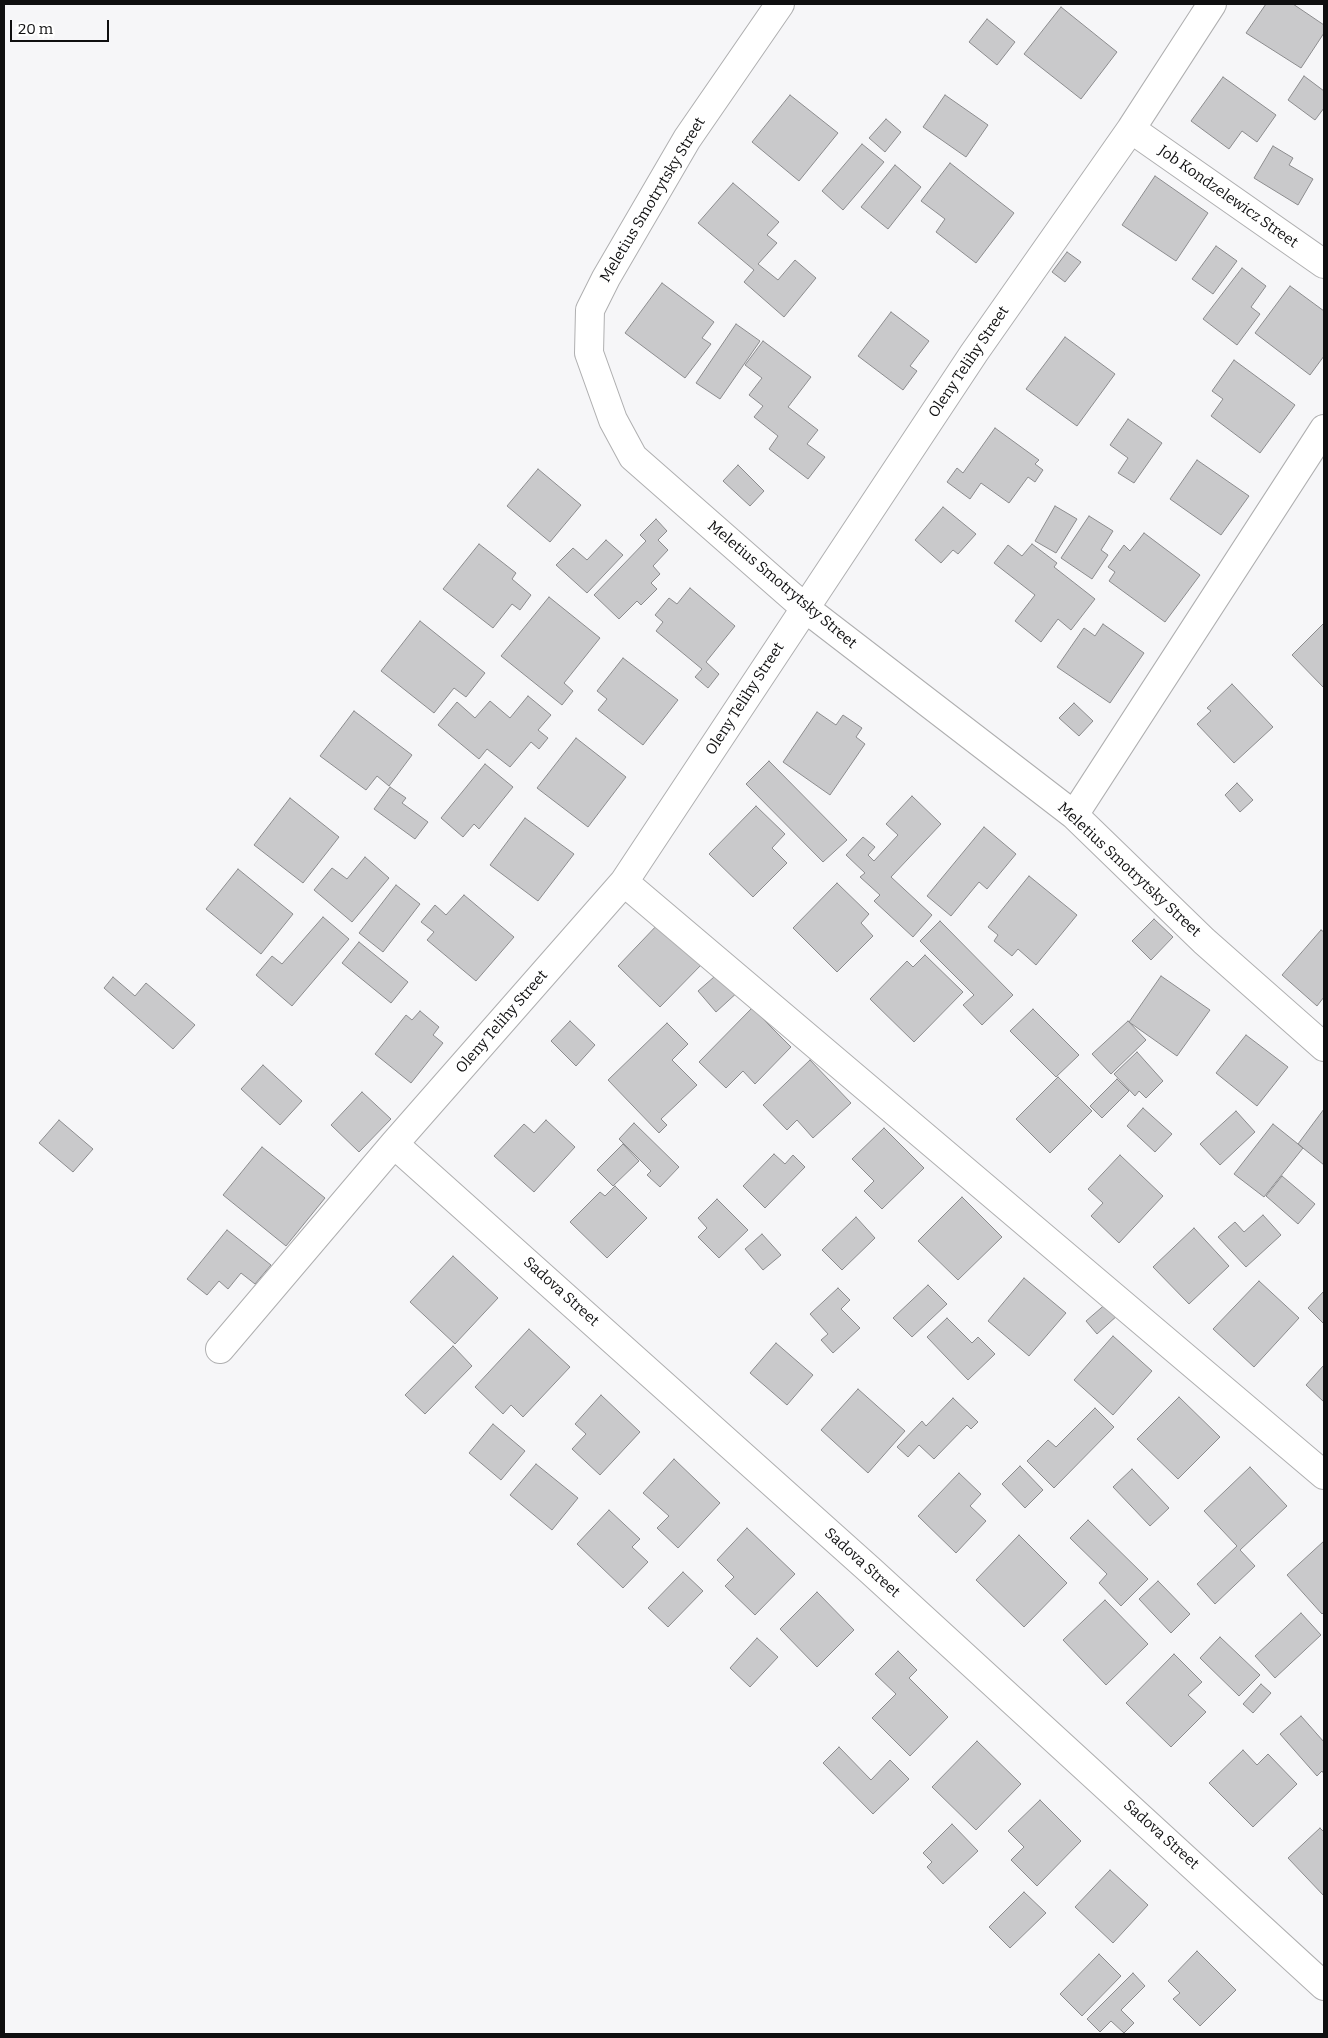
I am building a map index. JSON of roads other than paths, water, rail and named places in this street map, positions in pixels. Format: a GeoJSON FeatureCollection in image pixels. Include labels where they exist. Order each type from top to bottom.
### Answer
{"type":"FeatureCollection","features":[{"type":"Feature","properties":{"kind":"street","name":"Meletius Smotrytsky Street"},"geometry":{"type":"LineString","coordinates":[[780,4],[687,139],[606,278],[590,310],[588,353],[613,420],[633,457],[805,608],[1074,815],[1204,941],[1324,1048]]}},
{"type":"Feature","properties":{"kind":"street","name":"Oleny Telihy Street"},"geometry":{"type":"LineString","coordinates":[[220,1349],[394,1144],[624,882],[974,353],[1131,129],[1212,4]]}},
{"type":"Feature","properties":{"kind":"street","name":"Job Kondzelewicz Street"},"geometry":{"type":"LineString","coordinates":[[1131,129],[1324,264]]}},
{"type":"Feature","properties":{"kind":"street"},"geometry":{"type":"LineString","coordinates":[[1074,815],[1324,428]]}},
{"type":"Feature","properties":{"kind":"street"},"geometry":{"type":"LineString","coordinates":[[624,882],[1324,1475]]}},
{"type":"Feature","properties":{"kind":"street","name":"Sadova Street"},"geometry":{"type":"LineString","coordinates":[[394,1144],[871,1570],[1324,1986]]}}]}
